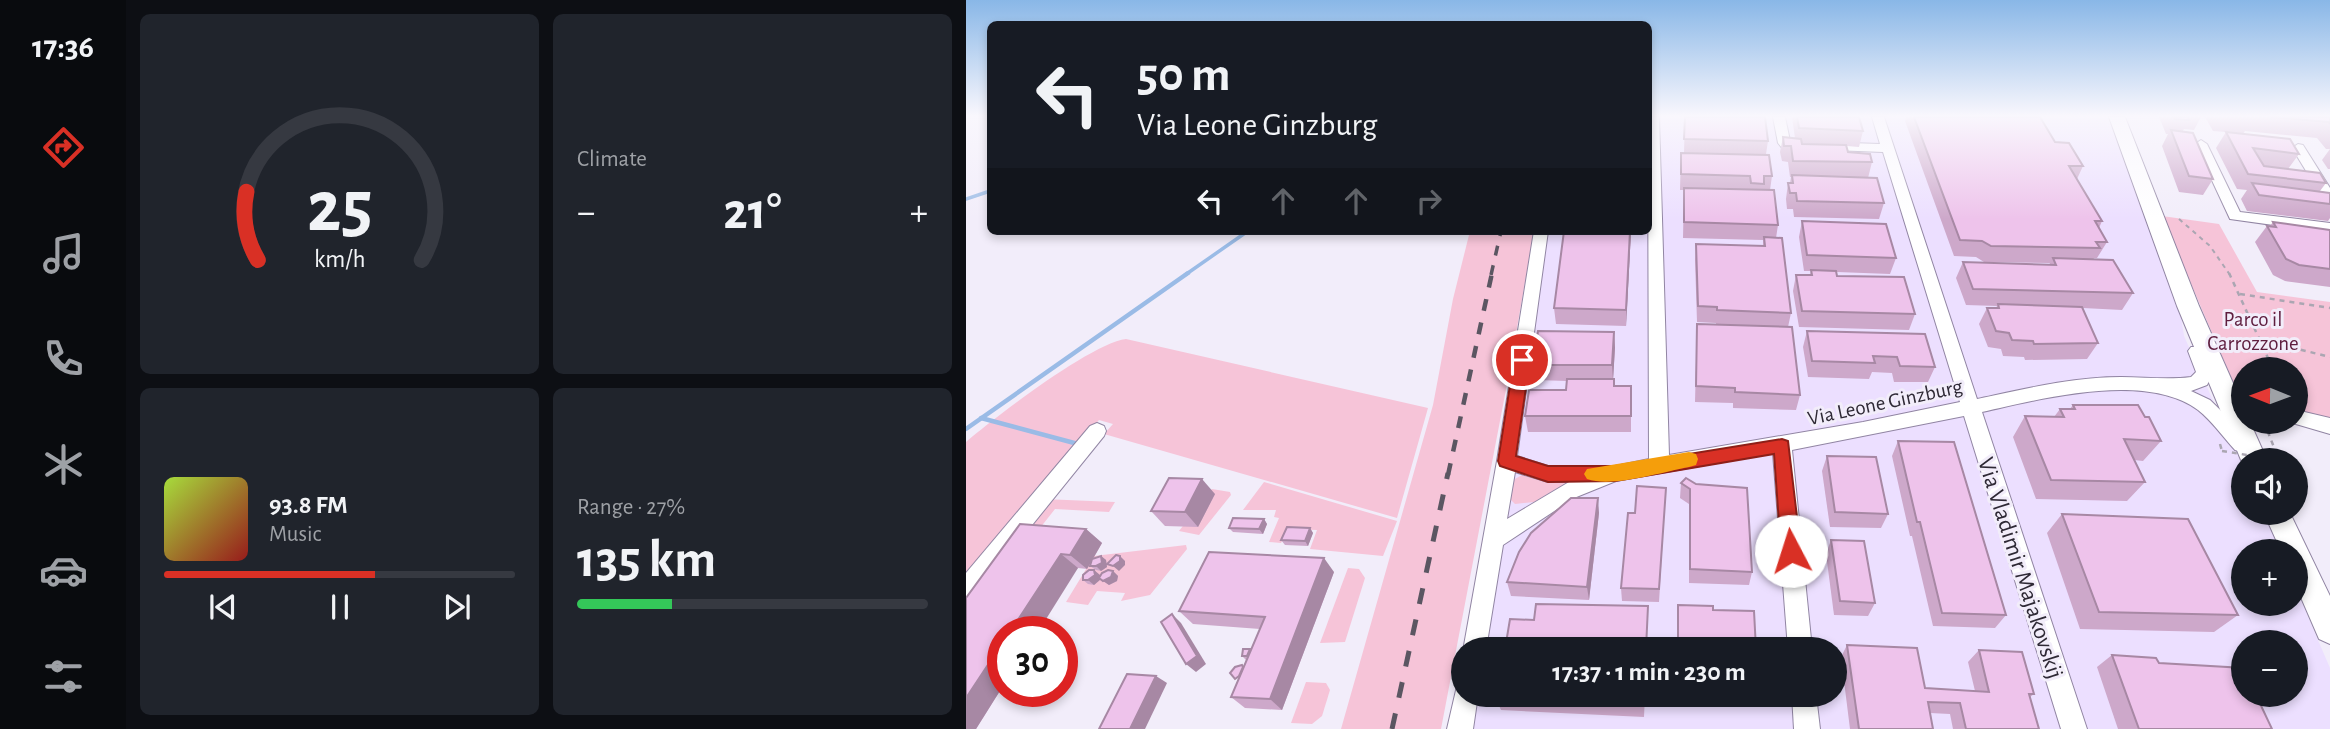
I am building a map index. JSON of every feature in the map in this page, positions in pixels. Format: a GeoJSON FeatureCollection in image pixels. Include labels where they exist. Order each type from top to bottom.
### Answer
{"type":"FeatureCollection","features":[{"type":"Feature","properties":{"kind":"main road"},"geometry":{"type":"LineString","coordinates":[[2130,151],[2188,306],[2249,448]]}},
{"type":"Feature","properties":{"kind":"main road"},"geometry":{"type":"LineString","coordinates":[[2308,581],[2330,629]]}},
{"type":"Feature","properties":{"kind":"street"},"geometry":{"type":"LineString","coordinates":[[1654,151],[1659,464]]}},
{"type":"Feature","properties":{"kind":"street","name":"Via Vladimir Majakovskij"},"geometry":{"type":"LineString","coordinates":[[1889,151],[2074,729]]}},
{"type":"Feature","properties":{"kind":"street"},"geometry":{"type":"LineString","coordinates":[[2204,151],[2235,216],[2330,228]]}},
{"type":"Feature","properties":{"kind":"street"},"geometry":{"type":"LineString","coordinates":[[2300,151],[2330,198]]}},
{"type":"Feature","properties":{"kind":"street"},"geometry":{"type":"LineString","coordinates":[[1476,637],[1507,461],[1540,235]]}},
{"type":"Feature","properties":{"kind":"street","name":"Via Leone Ginzburg"},"geometry":{"type":"LineString","coordinates":[[1493,540],[1567,492],[1615,473],[1782,446],[2052,390],[2120,384],[2165,387],[2193,384],[2201,380],[2205,372],[2191,336],[2188,306]]}},
{"type":"Feature","properties":{"kind":"street","name":"Via Leone Ginzburg"},"geometry":{"type":"LineString","coordinates":[[2165,387],[2204,405],[2244,448]]}},
{"type":"Feature","properties":{"kind":"street"},"geometry":{"type":"LineString","coordinates":[[2308,420],[2330,426]]}},
{"type":"Feature","properties":{"kind":"street"},"geometry":{"type":"LineString","coordinates":[[966,590],[1097,431]]}},
{"type":"Feature","properties":{"kind":"street"},"geometry":{"type":"LineString","coordinates":[[1782,446],[1799,637]]}},
{"type":"Feature","properties":{"kind":"street","name":"Via Leone Ginzburg"},"geometry":{"type":"LineString","coordinates":[[1507,461],[1548,474],[1615,473]]}},
{"type":"Feature","properties":{"kind":"street"},"geometry":{"type":"LineString","coordinates":[[1460,729],[1464,707]]}},
{"type":"Feature","properties":{"kind":"street"},"geometry":{"type":"LineString","coordinates":[[1805,707],[1807,729]]}},
{"type":"Feature","properties":{"kind":"path"},"geometry":{"type":"LineString","coordinates":[[2179,219],[2216,250],[2240,294],[2268,357]]}},
{"type":"Feature","properties":{"kind":"path"},"geometry":{"type":"LineString","coordinates":[[2240,294],[2330,308]]}},
{"type":"Feature","properties":{"kind":"path"},"geometry":{"type":"LineString","coordinates":[[2261,340],[2330,357]]}},
{"type":"Feature","properties":{"kind":"path"},"geometry":{"type":"LineString","coordinates":[[2222,452],[2231,453]]}},
{"type":"Feature","properties":{"kind":"shaded area"},"geometry":{"type":"Polygon","coordinates":[[[1652,151],[2121,151],[2178,297],[2184,336],[2234,448],[2231,448],[2231,525],[2268,525],[2275,539],[2231,539],[2231,616],[2308,616],[2330,668],[2330,729],[1467,729],[1472,707],[1847,707],[1847,637],[1484,637],[1545,235],[1652,235],[1652,151]]]}},
{"type":"Feature","properties":{"kind":"green space","name":"Parco il Carrozzone"},"geometry":{"type":"Polygon","coordinates":[[[2162,216],[2219,224],[2257,292],[2330,302],[2330,431],[2308,426],[2308,357],[2231,357],[2231,377],[2162,216]]]}},
{"type":"Feature","properties":{"kind":"green space"},"geometry":{"type":"Polygon","coordinates":[[[1469,235],[1533,235],[1459,637],[1451,637],[1451,677],[1441,729],[1341,729],[1433,405],[1453,299],[1469,235]]]}},
{"type":"Feature","properties":{"kind":"green space"},"geometry":{"type":"Polygon","coordinates":[[[1126,339],[1428,408],[1397,518],[1104,434],[1113,424],[1099,420],[966,579],[966,442],[1020,399],[1068,367],[1091,353],[1126,339]]]}},
{"type":"Feature","properties":{"kind":"green space"},"geometry":{"type":"Polygon","coordinates":[[[1524,474],[1568,482],[1534,502],[1515,504],[1509,498],[1511,481],[1524,474]]]}},
{"type":"Feature","properties":{"kind":"green space"},"geometry":{"type":"Polygon","coordinates":[[[1264,482],[1397,521],[1383,556],[1310,549],[1317,530],[1289,529],[1281,543],[1269,542],[1279,518],[1274,517],[1276,510],[1243,510],[1264,482]]]}},
{"type":"Feature","properties":{"kind":"green space"},"geometry":{"type":"Polygon","coordinates":[[[1212,489],[1230,492],[1231,495],[1199,535],[1179,531],[1212,489]]]}},
{"type":"Feature","properties":{"kind":"green space"},"geometry":{"type":"Polygon","coordinates":[[[1043,499],[1115,502],[1109,512],[1055,509],[966,622],[1043,499]]]}},
{"type":"Feature","properties":{"kind":"green space"},"geometry":{"type":"Polygon","coordinates":[[[1186,545],[1187,549],[1150,595],[1121,601],[1125,593],[1097,591],[1088,605],[1066,602],[1094,556],[1186,545]]]}},
{"type":"Feature","properties":{"kind":"green space"},"geometry":{"type":"Polygon","coordinates":[[[1348,568],[1359,569],[1365,578],[1345,642],[1320,643],[1348,568]]]}},
{"type":"Feature","properties":{"kind":"green space"},"geometry":{"type":"Polygon","coordinates":[[[1306,682],[1326,683],[1330,690],[1322,716],[1312,724],[1291,723],[1306,682]]]}},
{"type":"Feature","properties":{"kind":"building"},"geometry":{"type":"Polygon","coordinates":[[[1792,151],[1848,151],[1870,154],[1872,162],[1793,161],[1792,151]]]}},
{"type":"Feature","properties":{"kind":"building"},"geometry":{"type":"Polygon","coordinates":[[[1927,151],[2074,151],[2083,166],[2069,166],[2102,221],[2095,221],[2107,242],[2096,242],[2100,248],[1991,246],[1982,241],[1960,240],[1927,151]]]}},
{"type":"Feature","properties":{"kind":"building"},"geometry":{"type":"Polygon","coordinates":[[[2179,151],[2201,151],[2213,179],[2189,176],[2179,151]]]}},
{"type":"Feature","properties":{"kind":"building"},"geometry":{"type":"Polygon","coordinates":[[[2236,151],[2255,151],[2264,166],[2320,173],[2326,183],[2248,174],[2236,151]]]}},
{"type":"Feature","properties":{"kind":"building"},"geometry":{"type":"Polygon","coordinates":[[[2276,151],[2297,151],[2299,154],[2276,151]]]}},
{"type":"Feature","properties":{"kind":"building"},"geometry":{"type":"Polygon","coordinates":[[[1681,153],[1769,155],[1772,176],[1764,176],[1764,184],[1751,183],[1750,176],[1681,174],[1681,153]]]}},
{"type":"Feature","properties":{"kind":"building"},"geometry":{"type":"Polygon","coordinates":[[[1792,175],[1877,178],[1884,203],[1797,201],[1796,193],[1790,193],[1788,183],[1793,183],[1792,175]]]}},
{"type":"Feature","properties":{"kind":"building"},"geometry":{"type":"Polygon","coordinates":[[[2252,183],[2330,193],[2330,204],[2259,195],[2252,183]]]}},
{"type":"Feature","properties":{"kind":"building"},"geometry":{"type":"Polygon","coordinates":[[[1684,188],[1774,190],[1778,225],[1684,222],[1684,188]]]}},
{"type":"Feature","properties":{"kind":"building"},"geometry":{"type":"Polygon","coordinates":[[[1802,221],[1886,224],[1896,258],[1807,255],[1802,221]]]}},
{"type":"Feature","properties":{"kind":"building"},"geometry":{"type":"Polygon","coordinates":[[[2273,222],[2330,230],[2330,269],[2299,265],[2286,259],[2267,226],[2276,227],[2273,222]]]}},
{"type":"Feature","properties":{"kind":"building"},"geometry":{"type":"Polygon","coordinates":[[[1563,235],[1630,235],[1626,310],[1554,308],[1563,235]]]}},
{"type":"Feature","properties":{"kind":"building"},"geometry":{"type":"Polygon","coordinates":[[[1764,237],[1782,238],[1791,313],[1717,310],[1717,307],[1698,306],[1696,244],[1765,246],[1764,237]]]}},
{"type":"Feature","properties":{"kind":"building"},"geometry":{"type":"Polygon","coordinates":[[[2053,258],[2113,260],[2133,293],[1973,289],[1963,262],[2056,265],[2053,258]]]}},
{"type":"Feature","properties":{"kind":"building"},"geometry":{"type":"Polygon","coordinates":[[[1811,270],[1836,271],[1837,276],[1904,277],[1915,314],[1802,311],[1796,275],[1812,275],[1811,270]]]}},
{"type":"Feature","properties":{"kind":"building"},"geometry":{"type":"Polygon","coordinates":[[[1998,304],[2082,307],[2098,343],[2034,344],[2033,341],[2012,340],[2009,333],[1996,331],[1987,308],[1999,308],[1998,304]]]}},
{"type":"Feature","properties":{"kind":"building"},"geometry":{"type":"Polygon","coordinates":[[[1697,324],[1792,327],[1800,395],[1735,392],[1735,388],[1696,386],[1697,324]]]}},
{"type":"Feature","properties":{"kind":"building"},"geometry":{"type":"Polygon","coordinates":[[[1538,331],[1614,332],[1612,365],[1533,365],[1538,331]]]}},
{"type":"Feature","properties":{"kind":"building"},"geometry":{"type":"Polygon","coordinates":[[[1807,331],[1925,334],[1935,367],[1900,366],[1897,357],[1873,356],[1875,363],[1812,361],[1807,331]]]}},
{"type":"Feature","properties":{"kind":"building"},"geometry":{"type":"Polygon","coordinates":[[[1567,379],[1614,379],[1614,386],[1631,386],[1631,416],[1525,416],[1529,390],[1566,390],[1567,379]]]}},
{"type":"Feature","properties":{"kind":"building"},"geometry":{"type":"Polygon","coordinates":[[[2073,405],[2138,405],[2145,417],[2149,417],[2161,441],[2124,439],[2145,482],[2051,480],[2025,416],[2064,417],[2060,409],[2075,409],[2073,405]]]}},
{"type":"Feature","properties":{"kind":"building"},"geometry":{"type":"Polygon","coordinates":[[[1898,441],[1954,442],[2006,615],[1942,613],[1898,441]]]}},
{"type":"Feature","properties":{"kind":"building"},"geometry":{"type":"Polygon","coordinates":[[[1827,456],[1876,457],[1888,514],[1835,512],[1827,456]]]}},
{"type":"Feature","properties":{"kind":"building"},"geometry":{"type":"Polygon","coordinates":[[[1169,478],[1202,479],[1185,512],[1151,511],[1169,478]]]}},
{"type":"Feature","properties":{"kind":"building"},"geometry":{"type":"Polygon","coordinates":[[[1686,478],[1696,484],[1747,488],[1752,572],[1690,569],[1690,489],[1681,483],[1686,478]]]}},
{"type":"Feature","properties":{"kind":"building"},"geometry":{"type":"Polygon","coordinates":[[[1637,486],[1666,488],[1659,589],[1621,588],[1628,513],[1635,513],[1637,486]]]}},
{"type":"Feature","properties":{"kind":"building"},"geometry":{"type":"Polygon","coordinates":[[[1571,498],[1598,498],[1587,587],[1507,582],[1519,552],[1531,533],[1571,498]]]}},
{"type":"Feature","properties":{"kind":"building"},"geometry":{"type":"Polygon","coordinates":[[[2062,514],[2188,519],[2231,602],[2231,615],[2099,612],[2062,514]]]}},
{"type":"Feature","properties":{"kind":"building"},"geometry":{"type":"Polygon","coordinates":[[[1233,518],[1264,519],[1259,529],[1229,528],[1233,518]]]}},
{"type":"Feature","properties":{"kind":"building"},"geometry":{"type":"Polygon","coordinates":[[[1020,524],[1086,529],[1070,555],[1061,554],[1020,616],[987,616],[987,666],[966,698],[966,598],[1020,524]]]}},
{"type":"Feature","properties":{"kind":"building"},"geometry":{"type":"Polygon","coordinates":[[[1287,527],[1310,528],[1305,541],[1281,540],[1287,527]]]}},
{"type":"Feature","properties":{"kind":"building"},"geometry":{"type":"Polygon","coordinates":[[[1831,540],[1864,541],[1875,603],[1840,601],[1831,540]]]}},
{"type":"Feature","properties":{"kind":"building"},"geometry":{"type":"Polygon","coordinates":[[[1209,552],[1324,558],[1270,699],[1231,697],[1265,617],[1179,611],[1209,552]]]}},
{"type":"Feature","properties":{"kind":"building"},"geometry":{"type":"Polygon","coordinates":[[[1116,555],[1120,556],[1120,561],[1113,566],[1107,564],[1116,555]]]}},
{"type":"Feature","properties":{"kind":"building"},"geometry":{"type":"Polygon","coordinates":[[[1101,556],[1102,563],[1090,566],[1092,559],[1101,556]]]}},
{"type":"Feature","properties":{"kind":"building"},"geometry":{"type":"Polygon","coordinates":[[[1094,570],[1095,575],[1083,580],[1083,575],[1094,570]]]}},
{"type":"Feature","properties":{"kind":"building"},"geometry":{"type":"Polygon","coordinates":[[[1108,570],[1113,571],[1111,577],[1103,581],[1099,578],[1108,570]]]}},
{"type":"Feature","properties":{"kind":"building"},"geometry":{"type":"Polygon","coordinates":[[[1536,604],[1648,606],[1647,637],[1507,637],[1510,619],[1534,620],[1536,604]]]}},
{"type":"Feature","properties":{"kind":"building"},"geometry":{"type":"Polygon","coordinates":[[[1678,605],[1713,606],[1713,610],[1754,611],[1755,637],[1678,637],[1678,605]]]}},
{"type":"Feature","properties":{"kind":"building"},"geometry":{"type":"Polygon","coordinates":[[[1172,614],[1197,656],[1186,664],[1161,622],[1172,614]]]}},
{"type":"Feature","properties":{"kind":"building"},"geometry":{"type":"Polygon","coordinates":[[[1847,645],[1917,648],[1925,688],[1989,692],[1979,650],[2022,652],[2034,694],[2029,694],[2039,729],[1966,729],[1960,703],[1928,702],[1933,729],[1859,729],[1847,645]]]}},
{"type":"Feature","properties":{"kind":"building"},"geometry":{"type":"Polygon","coordinates":[[[1243,649],[1250,649],[1247,656],[1242,656],[1243,649]]]}},
{"type":"Feature","properties":{"kind":"building"},"geometry":{"type":"Polygon","coordinates":[[[2112,655],[2156,658],[2159,663],[2231,667],[2231,707],[2262,707],[2272,729],[2139,729],[2112,655]]]}},
{"type":"Feature","properties":{"kind":"building"},"geometry":{"type":"Polygon","coordinates":[[[1242,665],[1239,676],[1235,679],[1230,673],[1235,667],[1242,665]]]}},
{"type":"Feature","properties":{"kind":"building"},"geometry":{"type":"Polygon","coordinates":[[[1127,674],[1156,676],[1130,729],[1099,729],[1127,674]]]}},
{"type":"Feature","properties":{"kind":"waterway"},"geometry":{"type":"LineString","coordinates":[[966,199],[987,192]]}},
{"type":"Feature","properties":{"kind":"waterway"},"geometry":{"type":"LineString","coordinates":[[1185,275],[1242,235]]}},
{"type":"Feature","properties":{"kind":"waterway"},"geometry":{"type":"LineString","coordinates":[[981,418],[1188,273]]}},
{"type":"Feature","properties":{"kind":"waterway"},"geometry":{"type":"LineString","coordinates":[[966,429],[981,418]]}},
{"type":"Feature","properties":{"kind":"waterway"},"geometry":{"type":"LineString","coordinates":[[981,418],[1078,444]]}},
{"type":"Feature","properties":{"kind":"railway"},"geometry":{"type":"LineString","coordinates":[[1491,275],[1500,235]]}},
{"type":"Feature","properties":{"kind":"railway"},"geometry":{"type":"LineString","coordinates":[[1448,475],[1492,273]]}},
{"type":"Feature","properties":{"kind":"railway"},"geometry":{"type":"LineString","coordinates":[[1392,729],[1448,473]]}},
{"type":"Feature","properties":{"kind":"slow traffic"},"geometry":{"type":"LineString","coordinates":[[1593,474],[1615,473],[1689,459]]}},
{"type":"Feature","properties":{"kind":"route"},"geometry":{"type":"LineString","coordinates":[[1522,360],[1507,461],[1531,470],[1557,475],[1615,473],[1782,446],[1791,551]]}}]}
